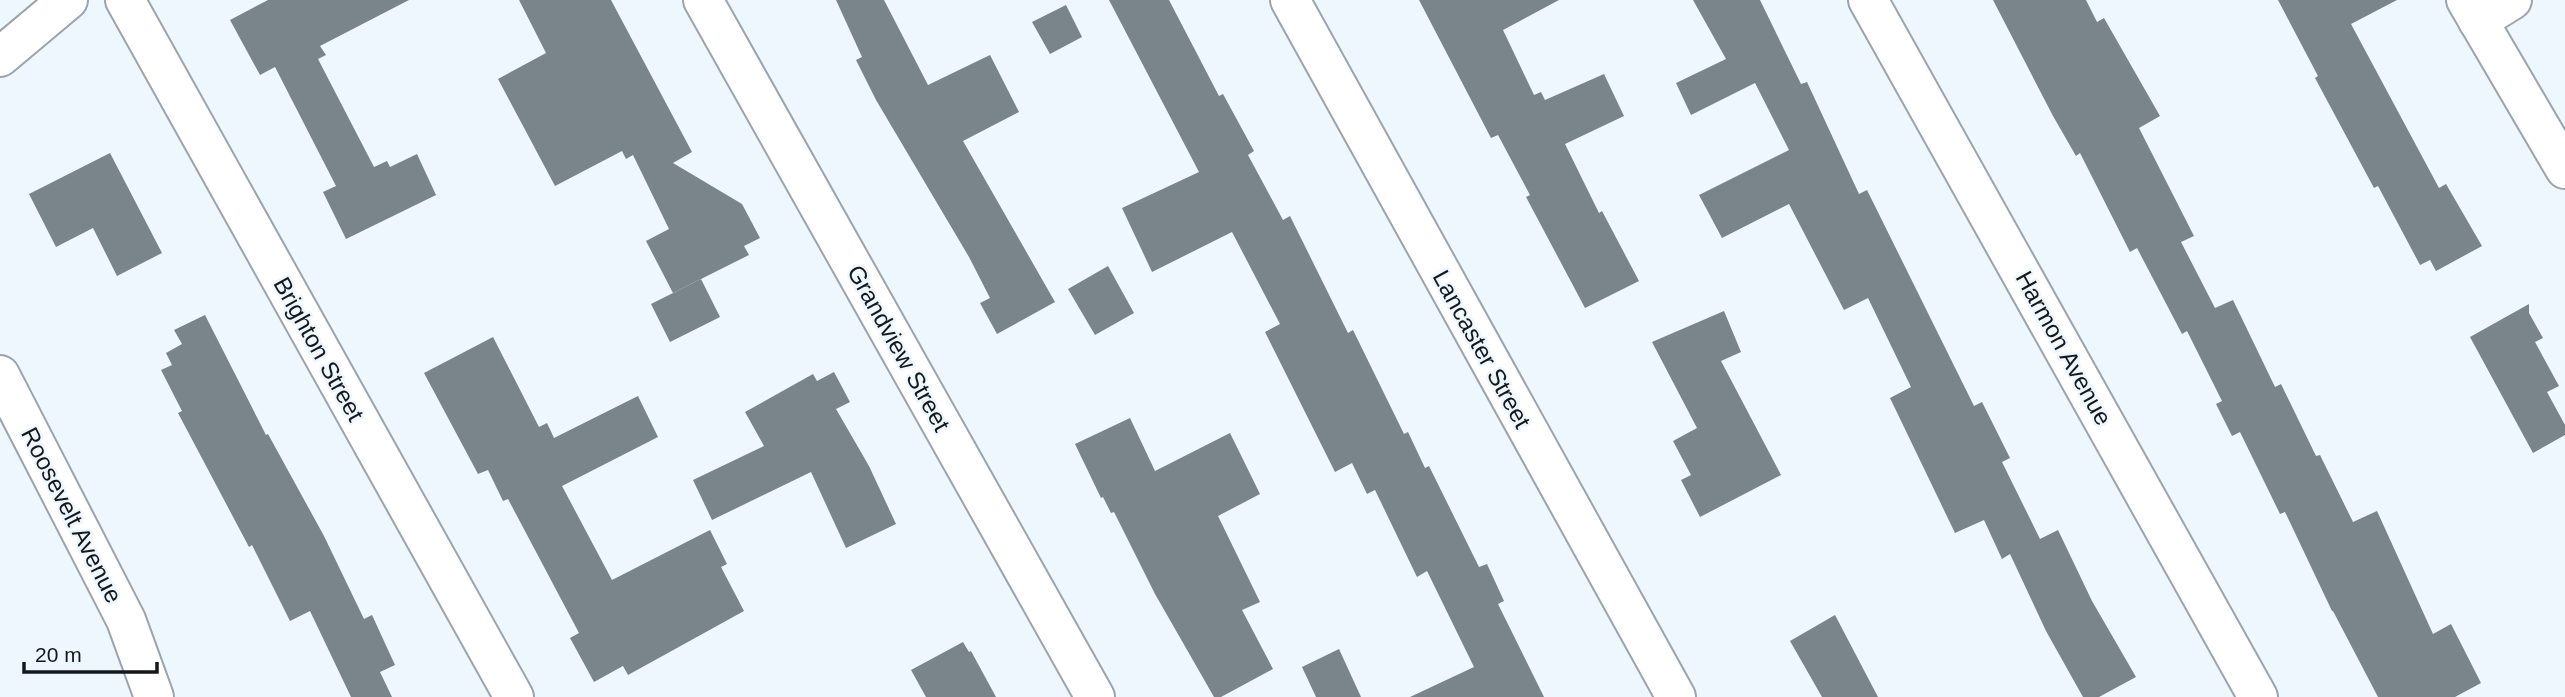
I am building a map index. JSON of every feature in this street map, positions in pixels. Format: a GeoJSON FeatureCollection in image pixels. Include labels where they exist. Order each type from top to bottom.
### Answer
{"type":"FeatureCollection","features":[{"type":"Feature","properties":{"kind":"street"},"geometry":{"type":"LineString","coordinates":[[0,57],[68,0]]}},
{"type":"Feature","properties":{"kind":"street","name":"Brighton Street"},"geometry":{"type":"LineString","coordinates":[[125,0],[514,697]]}},
{"type":"Feature","properties":{"kind":"street","name":"Grandview Street"},"geometry":{"type":"LineString","coordinates":[[703,0],[1095,697]]}},
{"type":"Feature","properties":{"kind":"street","name":"Lancaster Street"},"geometry":{"type":"LineString","coordinates":[[1290,0],[1676,697]]}},
{"type":"Feature","properties":{"kind":"street","name":"Harmon Avenue"},"geometry":{"type":"LineString","coordinates":[[1868,0],[2258,697]]}},
{"type":"Feature","properties":{"kind":"street"},"geometry":{"type":"LineString","coordinates":[[2512,0],[2472,10],[2565,169]]}},
{"type":"Feature","properties":{"kind":"street","name":"Roosevelt Avenue"},"geometry":{"type":"LineString","coordinates":[[0,376],[126,620],[154,697]]}},
{"type":"Feature","properties":{"kind":"building"},"geometry":{"type":"Polygon","coordinates":[[[268,0],[409,0],[320,46],[326,55],[318,59],[374,167],[387,161],[390,167],[417,154],[436,195],[346,239],[323,192],[336,186],[275,67],[260,75],[230,20],[268,0]]]}},
{"type":"Feature","properties":{"kind":"building"},"geometry":{"type":"Polygon","coordinates":[[[519,0],[611,0],[692,152],[673,163],[742,204],[760,238],[744,246],[749,255],[673,293],[646,241],[669,229],[633,155],[626,159],[622,151],[555,186],[498,79],[546,53],[519,0]]]}},
{"type":"Feature","properties":{"kind":"building"},"geometry":{"type":"Polygon","coordinates":[[[836,0],[884,0],[928,85],[990,55],[1019,112],[963,141],[1055,302],[997,334],[980,303],[990,298],[969,257],[876,100],[856,60],[862,57],[836,0]]]}},
{"type":"Feature","properties":{"kind":"building"},"geometry":{"type":"Polygon","coordinates":[[[1109,0],[1169,0],[1219,96],[1223,94],[1254,151],[1248,155],[1283,220],[1290,216],[1348,333],[1353,330],[1404,434],[1408,432],[1425,468],[1429,466],[1479,567],[1487,564],[1504,601],[1498,604],[1544,697],[1410,697],[1474,667],[1427,571],[1417,577],[1375,490],[1367,494],[1352,463],[1335,472],[1265,332],[1280,324],[1232,232],[1152,272],[1122,208],[1199,172],[1109,0]]]}},
{"type":"Feature","properties":{"kind":"building"},"geometry":{"type":"Polygon","coordinates":[[[1419,0],[1559,0],[1503,30],[1534,95],[1541,92],[1545,100],[1604,74],[1624,116],[1565,144],[1599,213],[1602,211],[1639,281],[1585,308],[1526,197],[1530,195],[1498,135],[1491,138],[1419,0]]]}},
{"type":"Feature","properties":{"kind":"building"},"geometry":{"type":"Polygon","coordinates":[[[1693,0],[1760,0],[1801,84],[1807,82],[1859,194],[1867,190],[1974,406],[1982,402],[2010,458],[2002,462],[2040,539],[2058,530],[2092,601],[2136,677],[2099,697],[2083,697],[2046,631],[2010,554],[2002,559],[1984,520],[1955,533],[1890,398],[1911,387],[1868,298],[1844,310],[1789,204],[1722,238],[1699,195],[1789,150],[1755,83],[1691,115],[1676,83],[1726,59],[1693,0]]]}},
{"type":"Feature","properties":{"kind":"building"},"geometry":{"type":"Polygon","coordinates":[[[1993,0],[2086,0],[2097,22],[2104,18],[2160,116],[2139,128],[2194,236],[2181,242],[2215,308],[2233,300],[2275,387],[2281,384],[2316,456],[2320,455],[2353,522],[2377,511],[2433,634],[2451,624],[2481,683],[2455,697],[2378,697],[2332,611],[2285,512],[2280,514],[2240,432],[2232,436],[2216,404],[2222,401],[2187,331],[2182,334],[2137,248],[2130,252],[2080,153],[2076,156],[2053,116],[1993,0]]]}},
{"type":"Feature","properties":{"kind":"building"},"geometry":{"type":"Polygon","coordinates":[[[2278,0],[2397,0],[2351,24],[2439,188],[2446,184],[2482,246],[2436,271],[2430,260],[2420,265],[2378,186],[2374,188],[2315,78],[2318,76],[2278,0]]]}},
{"type":"Feature","properties":{"kind":"building"},"geometry":{"type":"Polygon","coordinates":[[[1066,5],[1082,37],[1050,54],[1032,22],[1066,5]]]}},
{"type":"Feature","properties":{"kind":"building"},"geometry":{"type":"Polygon","coordinates":[[[110,153],[162,253],[117,276],[93,228],[56,247],[29,194],[110,153]]]}},
{"type":"Feature","properties":{"kind":"building"},"geometry":{"type":"Polygon","coordinates":[[[1108,266],[1134,313],[1095,335],[1068,289],[1108,266]]]}},
{"type":"Feature","properties":{"kind":"building"},"geometry":{"type":"Polygon","coordinates":[[[701,279],[720,317],[670,342],[651,304],[701,279]]]}},
{"type":"Feature","properties":{"kind":"building"},"geometry":{"type":"Polygon","coordinates":[[[2529,304],[2529,313],[2543,338],[2535,342],[2559,386],[2547,392],[2565,425],[2565,435],[2533,453],[2470,337],[2529,304]]]}},
{"type":"Feature","properties":{"kind":"building"},"geometry":{"type":"Polygon","coordinates":[[[1724,311],[1741,352],[1721,361],[1781,475],[1700,517],[1681,480],[1691,475],[1673,441],[1697,428],[1652,342],[1724,311]]]}},
{"type":"Feature","properties":{"kind":"building"},"geometry":{"type":"Polygon","coordinates":[[[205,315],[266,435],[268,434],[324,536],[364,619],[372,615],[395,665],[380,672],[392,697],[351,697],[310,611],[290,621],[252,545],[249,547],[178,413],[182,411],[161,370],[172,365],[166,353],[182,344],[174,330],[205,315]]]}},
{"type":"Feature","properties":{"kind":"building"},"geometry":{"type":"Polygon","coordinates":[[[493,337],[539,427],[547,423],[554,438],[638,396],[658,437],[562,486],[612,580],[710,530],[727,564],[721,567],[744,611],[628,675],[623,666],[594,682],[570,638],[579,633],[508,499],[503,501],[488,470],[478,474],[424,373],[493,337]]]}},
{"type":"Feature","properties":{"kind":"building"},"geometry":{"type":"Polygon","coordinates":[[[834,372],[850,402],[836,409],[869,466],[896,524],[846,548],[811,472],[712,520],[693,480],[764,446],[745,412],[813,374],[817,381],[834,372]]]}},
{"type":"Feature","properties":{"kind":"building"},"geometry":{"type":"Polygon","coordinates":[[[1130,418],[1155,471],[1230,433],[1260,494],[1218,516],[1260,602],[1242,610],[1273,669],[1221,697],[1214,697],[1155,594],[1114,512],[1111,513],[1103,497],[1101,498],[1075,444],[1130,418]]]}},
{"type":"Feature","properties":{"kind":"building"},"geometry":{"type":"Polygon","coordinates":[[[1835,615],[1878,697],[1822,697],[1790,641],[1835,615]]]}},
{"type":"Feature","properties":{"kind":"building"},"geometry":{"type":"Polygon","coordinates":[[[963,642],[969,652],[971,651],[996,697],[926,697],[911,670],[963,642]]]}},
{"type":"Feature","properties":{"kind":"building"},"geometry":{"type":"Polygon","coordinates":[[[1339,649],[1361,697],[1316,697],[1302,667],[1339,649]]]}}]}
